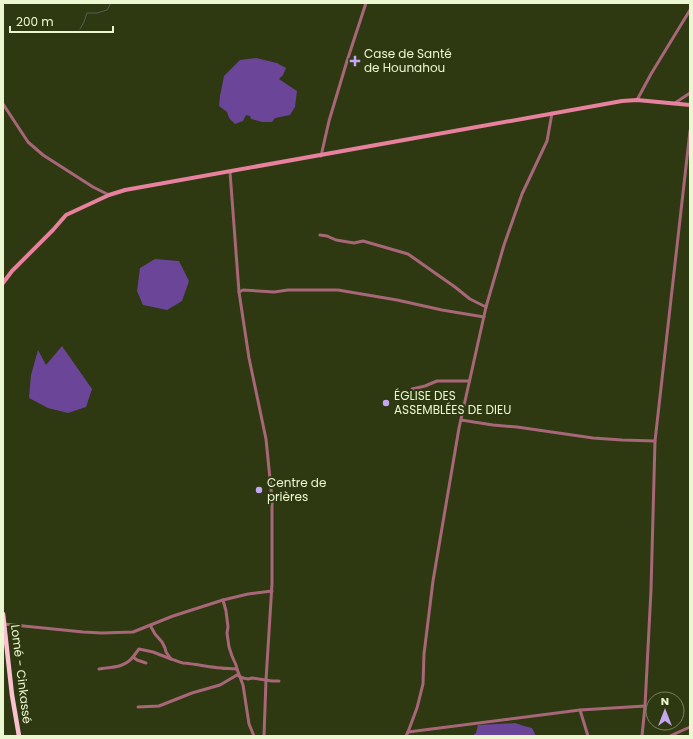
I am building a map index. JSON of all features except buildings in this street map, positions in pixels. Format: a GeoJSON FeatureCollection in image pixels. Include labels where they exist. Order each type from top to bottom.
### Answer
{"type":"FeatureCollection","features":[{"type":"Feature","properties":{"kind":"highway","name":"Lomé - Cinkassé"},"geometry":{"type":"LineString","coordinates":[[3,614],[12,695],[19,736]]}},
{"type":"Feature","properties":{"kind":"main road"},"geometry":{"type":"LineString","coordinates":[[3,284],[12,271],[66,215],[109,195],[125,190],[622,101],[637,100],[690,105]]}},
{"type":"Feature","properties":{"kind":"street"},"geometry":{"type":"LineString","coordinates":[[321,156],[329,120],[366,3]]}},
{"type":"Feature","properties":{"kind":"street"},"geometry":{"type":"LineString","coordinates":[[637,100],[690,10]]}},
{"type":"Feature","properties":{"kind":"street"},"geometry":{"type":"LineString","coordinates":[[675,103],[690,92]]}},
{"type":"Feature","properties":{"kind":"street"},"geometry":{"type":"LineString","coordinates":[[3,104],[28,142],[43,155],[93,187],[109,195]]}},
{"type":"Feature","properties":{"kind":"street"},"geometry":{"type":"LineString","coordinates":[[406,736],[417,708],[423,684],[424,654],[433,581],[455,450],[486,307],[504,245],[522,194],[546,141],[552,113]]}},
{"type":"Feature","properties":{"kind":"street"},"geometry":{"type":"LineString","coordinates":[[646,691],[651,590],[655,441],[690,131]]}},
{"type":"Feature","properties":{"kind":"street"},"geometry":{"type":"LineString","coordinates":[[230,172],[239,292],[249,358],[266,439],[272,499],[272,591],[264,736]]}},
{"type":"Feature","properties":{"kind":"street"},"geometry":{"type":"LineString","coordinates":[[320,235],[336,240],[354,243],[363,242],[408,254],[455,286],[470,299],[486,307]]}},
{"type":"Feature","properties":{"kind":"street"},"geometry":{"type":"LineString","coordinates":[[239,292],[243,290],[274,292],[288,290],[338,290],[484,317]]}},
{"type":"Feature","properties":{"kind":"street"},"geometry":{"type":"LineString","coordinates":[[412,389],[437,381],[469,381]]}},
{"type":"Feature","properties":{"kind":"street"},"geometry":{"type":"LineString","coordinates":[[461,420],[593,438],[655,441]]}},
{"type":"Feature","properties":{"kind":"street"},"geometry":{"type":"LineString","coordinates":[[4,622],[83,632],[133,632],[173,616],[223,600],[248,594],[272,591]]}},
{"type":"Feature","properties":{"kind":"street"},"geometry":{"type":"LineString","coordinates":[[223,600],[226,611],[229,647],[236,665],[236,669],[240,676],[245,695],[249,724],[254,736]]}},
{"type":"Feature","properties":{"kind":"street"},"geometry":{"type":"LineString","coordinates":[[150,626],[162,642],[171,659]]}},
{"type":"Feature","properties":{"kind":"street"},"geometry":{"type":"LineString","coordinates":[[99,669],[116,668],[129,662],[139,648],[179,662],[236,669]]}},
{"type":"Feature","properties":{"kind":"street"},"geometry":{"type":"LineString","coordinates":[[133,657],[146,664]]}},
{"type":"Feature","properties":{"kind":"street"},"geometry":{"type":"LineString","coordinates":[[138,707],[159,706],[192,693],[220,685],[237,675],[248,679],[252,678],[279,681]]}},
{"type":"Feature","properties":{"kind":"street"},"geometry":{"type":"LineString","coordinates":[[408,732],[580,710],[645,706],[642,736]]}},
{"type":"Feature","properties":{"kind":"street"},"geometry":{"type":"LineString","coordinates":[[580,710],[588,736]]}},
{"type":"Feature","properties":{"kind":"street"},"geometry":{"type":"LineString","coordinates":[[670,736],[690,727]]}},
{"type":"Feature","properties":{"kind":"shaded area"},"geometry":{"type":"Polygon","coordinates":[[[256,58],[277,63],[286,68],[283,75],[279,79],[297,91],[295,107],[290,115],[275,118],[272,122],[262,122],[251,119],[250,116],[246,115],[243,121],[235,124],[229,118],[227,112],[219,106],[224,76],[240,60],[256,58]]]}},
{"type":"Feature","properties":{"kind":"shaded area"},"geometry":{"type":"Polygon","coordinates":[[[155,259],[179,261],[189,281],[182,301],[167,310],[143,305],[137,291],[140,268],[155,259]]]}},
{"type":"Feature","properties":{"kind":"shaded area"},"geometry":{"type":"Polygon","coordinates":[[[62,346],[92,389],[86,407],[68,413],[48,408],[29,398],[31,375],[38,350],[46,365],[62,346]]]}},
{"type":"Feature","properties":{"kind":"shaded area"},"geometry":{"type":"Polygon","coordinates":[[[515,723],[532,728],[536,736],[472,736],[476,733],[478,725],[515,723]]]}},
{"type":"Feature","properties":{"kind":"waterway"},"geometry":{"type":"LineString","coordinates":[[80,29],[87,13],[97,13],[107,10],[111,3]]}},
{"type":"Feature","properties":{"kind":"place","name":"Case de Santé de Hounahou"},"geometry":{"type":"Point","coordinates":[355,61]}},
{"type":"Feature","properties":{"kind":"place","name":"ÉGLISE DES ASSEMBLÉES DE DIEU"},"geometry":{"type":"Point","coordinates":[386,403]}},
{"type":"Feature","properties":{"kind":"place","name":"Centre de prières"},"geometry":{"type":"Point","coordinates":[259,490]}}]}
